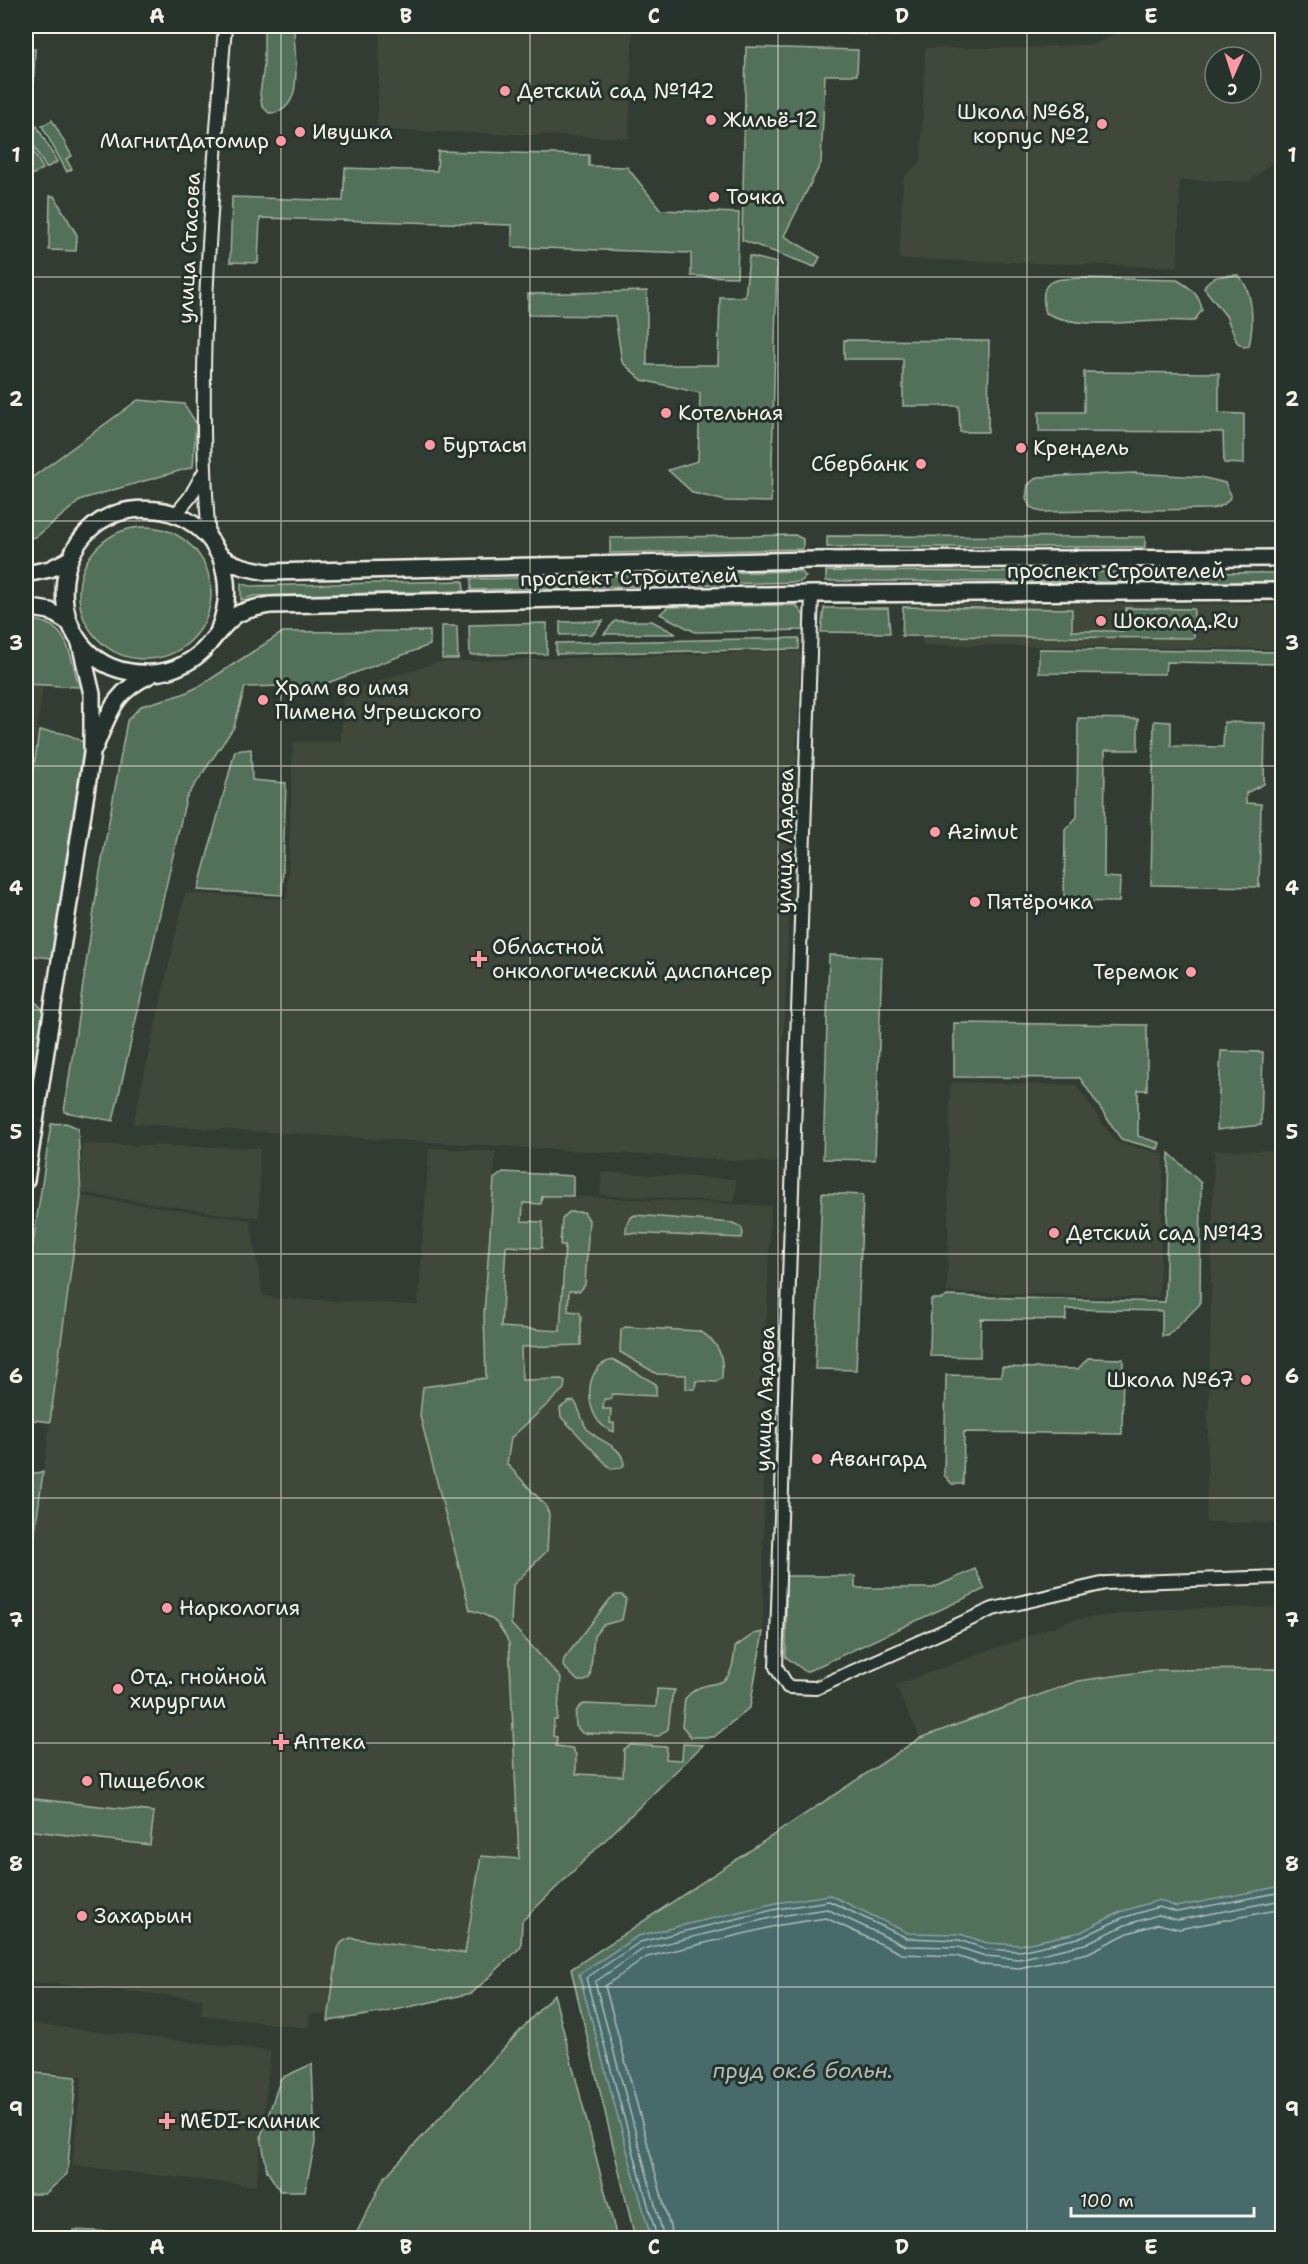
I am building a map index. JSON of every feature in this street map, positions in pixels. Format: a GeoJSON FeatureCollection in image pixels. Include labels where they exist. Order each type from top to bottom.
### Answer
{"type":"FeatureCollection","features":[{"type":"Feature","properties":{"kind":"main road"},"geometry":{"type":"LineString","coordinates":[[69,623],[62,593],[68,560],[76,546],[88,531],[104,520],[121,512],[149,509],[176,514],[189,521],[210,539],[220,555],[226,573],[228,592],[226,612],[219,629]]}},
{"type":"Feature","properties":{"kind":"main road","name":"проспект Строителей"},"geometry":{"type":"LineString","coordinates":[[220,555],[248,569],[267,572],[811,560],[1282,558]]}},
{"type":"Feature","properties":{"kind":"main road"},"geometry":{"type":"LineString","coordinates":[[26,574],[51,569],[68,560]]}},
{"type":"Feature","properties":{"kind":"main road","name":"проспект Строителей"},"geometry":{"type":"LineString","coordinates":[[69,623],[79,640],[94,656],[113,667],[135,673],[155,673],[174,669],[192,659],[207,646],[219,629],[237,614],[270,605],[812,594],[1282,591]]}},
{"type":"Feature","properties":{"kind":"main road"},"geometry":{"type":"LineString","coordinates":[[26,606],[50,611],[69,623]]}},
{"type":"Feature","properties":{"kind":"main road"},"geometry":{"type":"LineString","coordinates":[[26,1180],[92,754],[92,694],[79,640]]}},
{"type":"Feature","properties":{"kind":"main road"},"geometry":{"type":"LineString","coordinates":[[92,754],[116,699],[138,681],[155,673]]}},
{"type":"Feature","properties":{"kind":"street","name":"улица Стасова"},"geometry":{"type":"LineString","coordinates":[[210,539],[204,473],[209,251],[225,26]]}},
{"type":"Feature","properties":{"kind":"street"},"geometry":{"type":"LineString","coordinates":[[176,514],[204,473]]}},
{"type":"Feature","properties":{"kind":"street","name":"улица Лядова"},"geometry":{"type":"LineString","coordinates":[[812,594],[776,1667],[788,1687],[816,1688],[993,1609],[1106,1583],[1282,1577]]}},
{"type":"Feature","properties":{"kind":"shaded area","name":"Детский сад №142"},"geometry":{"type":"Polygon","coordinates":[[[380,26],[633,26],[629,138],[377,130],[380,26]]]}},
{"type":"Feature","properties":{"kind":"shaded area","name":"Школа №68, корпус №2"},"geometry":{"type":"Polygon","coordinates":[[[1129,26],[1282,26],[1282,155],[1249,182],[1180,180],[1178,267],[899,259],[903,178],[921,161],[925,48],[1024,48],[1095,44],[1129,26]]]}},
{"type":"Feature","properties":{"kind":"shaded area"},"geometry":{"type":"Polygon","coordinates":[[[921,604],[1282,604],[1282,649],[922,645],[921,604]]]}},
{"type":"Feature","properties":{"kind":"shaded area","name":"Областной онкологический диспансер"},"geometry":{"type":"Polygon","coordinates":[[[801,651],[778,1163],[133,1124],[185,893],[287,899],[293,742],[341,742],[343,693],[437,662],[801,651]]]}},
{"type":"Feature","properties":{"kind":"shaded area"},"geometry":{"type":"Polygon","coordinates":[[[26,684],[43,685],[26,825],[26,684]]]}},
{"type":"Feature","properties":{"kind":"shaded area","name":"Детский сад №143"},"geometry":{"type":"Polygon","coordinates":[[[950,1082],[1076,1085],[1116,1142],[1164,1154],[1159,1298],[947,1292],[950,1082]]]}},
{"type":"Feature","properties":{"kind":"shaded area"},"geometry":{"type":"Polygon","coordinates":[[[82,1144],[260,1148],[259,1217],[229,1215],[82,1193],[82,1144]]]}},
{"type":"Feature","properties":{"kind":"shaded area"},"geometry":{"type":"Polygon","coordinates":[[[429,1148],[496,1151],[494,1178],[503,1172],[573,1176],[573,1196],[771,1206],[765,1369],[763,1632],[750,1707],[703,1745],[522,1921],[470,1985],[336,2015],[310,2014],[308,2028],[201,2015],[202,1999],[26,1981],[26,1600],[81,1196],[250,1220],[263,1295],[274,1298],[418,1305],[429,1148]]]}},
{"type":"Feature","properties":{"kind":"shaded area","name":"Школа №67"},"geometry":{"type":"Polygon","coordinates":[[[1214,1150],[1282,1151],[1282,1523],[1206,1522],[1214,1150]]]}},
{"type":"Feature","properties":{"kind":"shaded area"},"geometry":{"type":"Polygon","coordinates":[[[601,1172],[736,1179],[735,1202],[600,1195],[601,1172]]]}},
{"type":"Feature","properties":{"kind":"shaded area"},"geometry":{"type":"Polygon","coordinates":[[[1282,1607],[1282,1669],[1156,1670],[1078,1681],[920,1738],[895,1685],[1071,1620],[1160,1609],[1282,1607]]]}},
{"type":"Feature","properties":{"kind":"shaded area"},"geometry":{"type":"Polygon","coordinates":[[[26,2023],[271,2051],[256,2186],[72,2166],[82,2076],[26,2069],[26,2023]]]}},
{"type":"Feature","properties":{"kind":"green space"},"geometry":{"type":"Polygon","coordinates":[[[264,26],[294,26],[296,79],[294,92],[289,103],[281,110],[269,113],[262,106],[260,94],[264,66],[264,26]]]}},
{"type":"Feature","properties":{"kind":"green space"},"geometry":{"type":"Polygon","coordinates":[[[839,26],[898,26],[898,36],[839,33],[839,26]]]}},
{"type":"Feature","properties":{"kind":"green space"},"geometry":{"type":"Polygon","coordinates":[[[746,47],[858,50],[857,75],[825,75],[821,163],[784,236],[820,257],[815,267],[742,240],[746,47]]]}},
{"type":"Feature","properties":{"kind":"green space"},"geometry":{"type":"Polygon","coordinates":[[[26,49],[35,49],[33,98],[29,98],[26,91],[26,49]]]}},
{"type":"Feature","properties":{"kind":"green space"},"geometry":{"type":"Polygon","coordinates":[[[52,120],[72,156],[66,159],[72,169],[67,172],[42,126],[52,120]]]}},
{"type":"Feature","properties":{"kind":"green space"},"geometry":{"type":"Polygon","coordinates":[[[37,126],[57,162],[46,168],[26,132],[37,126]]]}},
{"type":"Feature","properties":{"kind":"green space"},"geometry":{"type":"Polygon","coordinates":[[[28,141],[43,169],[28,177],[26,143],[28,141]]]}},
{"type":"Feature","properties":{"kind":"green space"},"geometry":{"type":"Polygon","coordinates":[[[438,151],[589,155],[589,166],[627,167],[661,210],[739,213],[737,277],[691,276],[691,253],[512,247],[512,225],[260,218],[258,263],[230,262],[232,197],[343,201],[345,168],[437,171],[438,151]]]}},
{"type":"Feature","properties":{"kind":"green space"},"geometry":{"type":"Polygon","coordinates":[[[50,196],[54,196],[77,235],[76,251],[49,250],[50,196]]]}},
{"type":"Feature","properties":{"kind":"green space"},"geometry":{"type":"Polygon","coordinates":[[[749,256],[777,263],[771,502],[726,501],[693,493],[668,470],[698,461],[700,393],[642,380],[622,362],[615,316],[528,315],[528,294],[647,291],[647,365],[718,365],[720,297],[745,297],[749,256]]]}},
{"type":"Feature","properties":{"kind":"green space"},"geometry":{"type":"Polygon","coordinates":[[[1238,275],[1250,299],[1252,319],[1249,346],[1244,347],[1237,342],[1226,316],[1204,288],[1213,278],[1238,275]]]}},
{"type":"Feature","properties":{"kind":"green space"},"geometry":{"type":"Polygon","coordinates":[[[1083,278],[1177,280],[1194,292],[1202,310],[1194,321],[1115,323],[1072,321],[1046,313],[1044,292],[1046,286],[1057,280],[1083,278]]]}},
{"type":"Feature","properties":{"kind":"green space"},"geometry":{"type":"Polygon","coordinates":[[[844,340],[989,341],[988,432],[960,432],[959,406],[903,406],[903,359],[844,359],[844,340]]]}},
{"type":"Feature","properties":{"kind":"green space"},"geometry":{"type":"Polygon","coordinates":[[[1084,372],[1219,373],[1219,413],[1244,414],[1244,464],[1224,463],[1223,432],[1039,431],[1039,412],[1084,412],[1084,372]]]}},
{"type":"Feature","properties":{"kind":"green space"},"geometry":{"type":"Polygon","coordinates":[[[138,400],[184,404],[196,423],[193,467],[82,499],[36,537],[26,538],[26,482],[138,400]]]}},
{"type":"Feature","properties":{"kind":"green space"},"geometry":{"type":"Polygon","coordinates":[[[1133,473],[1201,477],[1225,483],[1231,495],[1223,505],[1210,509],[1041,512],[1030,507],[1026,498],[1028,485],[1037,477],[1133,473]]]}},
{"type":"Feature","properties":{"kind":"green space"},"geometry":{"type":"Polygon","coordinates":[[[145,527],[170,532],[192,546],[206,568],[211,593],[206,618],[192,640],[170,654],[145,659],[120,654],[98,640],[84,618],[79,593],[84,568],[98,546],[120,532],[145,527]]]}},
{"type":"Feature","properties":{"kind":"green space"},"geometry":{"type":"Polygon","coordinates":[[[795,535],[803,539],[803,549],[610,553],[610,538],[795,535]]]}},
{"type":"Feature","properties":{"kind":"green space"},"geometry":{"type":"Polygon","coordinates":[[[827,536],[1145,537],[1145,547],[827,547],[827,536]]]}},
{"type":"Feature","properties":{"kind":"green space"},"geometry":{"type":"Polygon","coordinates":[[[801,571],[806,577],[800,582],[471,590],[471,579],[801,571]]]}},
{"type":"Feature","properties":{"kind":"green space"},"geometry":{"type":"Polygon","coordinates":[[[826,571],[1282,573],[1282,583],[826,581],[826,571]]]}},
{"type":"Feature","properties":{"kind":"green space"},"geometry":{"type":"Polygon","coordinates":[[[463,581],[464,591],[254,596],[241,600],[241,583],[250,586],[463,581]]]}},
{"type":"Feature","properties":{"kind":"green space"},"geometry":{"type":"Polygon","coordinates":[[[796,605],[805,617],[807,630],[695,632],[660,614],[668,607],[796,605]]]}},
{"type":"Feature","properties":{"kind":"green space"},"geometry":{"type":"Polygon","coordinates":[[[903,607],[1072,609],[1072,631],[1125,631],[1126,608],[1194,609],[1194,638],[902,636],[903,607]]]}},
{"type":"Feature","properties":{"kind":"green space"},"geometry":{"type":"Polygon","coordinates":[[[824,608],[888,608],[890,633],[821,632],[824,608]]]}},
{"type":"Feature","properties":{"kind":"green space"},"geometry":{"type":"Polygon","coordinates":[[[26,620],[51,625],[59,632],[69,651],[79,687],[26,684],[26,620]]]}},
{"type":"Feature","properties":{"kind":"green space"},"geometry":{"type":"Polygon","coordinates":[[[603,621],[593,634],[560,635],[560,622],[603,621]]]}},
{"type":"Feature","properties":{"kind":"green space"},"geometry":{"type":"Polygon","coordinates":[[[615,621],[652,621],[676,634],[604,634],[615,621]]]}},
{"type":"Feature","properties":{"kind":"green space"},"geometry":{"type":"Polygon","coordinates":[[[547,623],[547,654],[470,655],[469,625],[547,623]]]}},
{"type":"Feature","properties":{"kind":"green space"},"geometry":{"type":"Polygon","coordinates":[[[442,626],[457,626],[458,659],[442,659],[442,626]]]}},
{"type":"Feature","properties":{"kind":"green space"},"geometry":{"type":"Polygon","coordinates":[[[430,631],[430,645],[322,685],[245,687],[234,727],[186,798],[113,1121],[64,1112],[99,877],[127,721],[141,706],[183,694],[200,686],[283,632],[430,631]]]}},
{"type":"Feature","properties":{"kind":"green space"},"geometry":{"type":"Polygon","coordinates":[[[799,638],[799,649],[556,654],[556,643],[799,638]]]}},
{"type":"Feature","properties":{"kind":"green space"},"geometry":{"type":"Polygon","coordinates":[[[1039,649],[1282,652],[1282,664],[1166,662],[1165,674],[1039,673],[1039,649]]]}},
{"type":"Feature","properties":{"kind":"green space"},"geometry":{"type":"Polygon","coordinates":[[[1078,718],[1138,719],[1138,750],[1105,750],[1104,877],[1120,878],[1119,902],[1064,901],[1065,830],[1077,817],[1078,718]]]}},
{"type":"Feature","properties":{"kind":"green space"},"geometry":{"type":"Polygon","coordinates":[[[1154,721],[1171,722],[1171,746],[1223,747],[1224,722],[1265,723],[1264,784],[1246,793],[1246,803],[1261,804],[1259,887],[1151,885],[1154,721]]]}},
{"type":"Feature","properties":{"kind":"green space"},"geometry":{"type":"Polygon","coordinates":[[[39,731],[63,733],[84,743],[51,958],[26,955],[26,825],[39,731]]]}},
{"type":"Feature","properties":{"kind":"green space"},"geometry":{"type":"Polygon","coordinates":[[[251,749],[252,780],[286,783],[282,895],[198,890],[235,751],[251,749]]]}},
{"type":"Feature","properties":{"kind":"green space"},"geometry":{"type":"Polygon","coordinates":[[[829,955],[882,957],[875,1160],[823,1159],[829,955]]]}},
{"type":"Feature","properties":{"kind":"green space"},"geometry":{"type":"Polygon","coordinates":[[[26,999],[36,1002],[43,1010],[40,1044],[26,1127],[26,999]]]}},
{"type":"Feature","properties":{"kind":"green space"},"geometry":{"type":"Polygon","coordinates":[[[954,1023],[1147,1025],[1147,1090],[1138,1090],[1138,1136],[1160,1143],[1158,1149],[1121,1139],[1080,1078],[954,1077],[954,1023]]]}},
{"type":"Feature","properties":{"kind":"green space"},"geometry":{"type":"Polygon","coordinates":[[[1221,1051],[1263,1052],[1261,1125],[1217,1130],[1221,1051]]]}},
{"type":"Feature","properties":{"kind":"green space"},"geometry":{"type":"Polygon","coordinates":[[[66,1123],[78,1128],[81,1196],[50,1422],[26,1419],[26,1290],[51,1124],[66,1123]]]}},
{"type":"Feature","properties":{"kind":"green space"},"geometry":{"type":"Polygon","coordinates":[[[1169,1153],[1201,1183],[1200,1304],[1168,1336],[1162,1336],[1162,1311],[1066,1309],[1066,1320],[981,1319],[980,1357],[930,1356],[931,1299],[943,1299],[947,1296],[1165,1302],[1169,1153]]]}},
{"type":"Feature","properties":{"kind":"green space"},"geometry":{"type":"Polygon","coordinates":[[[503,1172],[573,1176],[573,1196],[542,1196],[541,1204],[523,1203],[522,1221],[543,1222],[542,1248],[506,1246],[501,1327],[560,1331],[565,1245],[560,1245],[562,1219],[569,1212],[584,1212],[589,1220],[585,1285],[580,1291],[569,1291],[568,1311],[579,1312],[581,1316],[581,1345],[521,1347],[522,1380],[561,1379],[565,1381],[564,1389],[511,1438],[507,1464],[545,1505],[549,1514],[547,1551],[513,1585],[511,1624],[561,1678],[553,1736],[557,1737],[556,1746],[572,1748],[576,1755],[576,1774],[623,1776],[624,1749],[631,1745],[667,1747],[666,1759],[682,1760],[683,1744],[703,1745],[522,1921],[521,1947],[472,1993],[386,2012],[328,2021],[338,1948],[342,1942],[350,1938],[465,1953],[481,1856],[519,1859],[509,1643],[494,1621],[484,1614],[470,1610],[420,1416],[423,1387],[486,1378],[484,1314],[494,1179],[503,1172]]]}},
{"type":"Feature","properties":{"kind":"green space"},"geometry":{"type":"Polygon","coordinates":[[[822,1193],[863,1195],[856,1370],[815,1369],[822,1193]]]}},
{"type":"Feature","properties":{"kind":"green space"},"geometry":{"type":"Polygon","coordinates":[[[635,1215],[733,1223],[741,1227],[743,1233],[742,1238],[626,1233],[630,1218],[635,1215]]]}},
{"type":"Feature","properties":{"kind":"green space"},"geometry":{"type":"Polygon","coordinates":[[[625,1327],[699,1331],[706,1335],[719,1350],[722,1378],[716,1382],[696,1381],[695,1389],[686,1389],[686,1375],[657,1374],[620,1352],[621,1330],[625,1327]]]}},
{"type":"Feature","properties":{"kind":"green space"},"geometry":{"type":"Polygon","coordinates":[[[1088,1358],[1123,1359],[1122,1434],[964,1432],[963,1484],[952,1484],[944,1475],[946,1375],[1001,1376],[1002,1367],[1078,1369],[1088,1358]]]}},
{"type":"Feature","properties":{"kind":"green space"},"geometry":{"type":"Polygon","coordinates":[[[614,1360],[656,1384],[656,1396],[612,1394],[611,1399],[604,1399],[603,1409],[611,1409],[610,1423],[614,1423],[614,1432],[603,1426],[596,1417],[591,1406],[590,1394],[591,1382],[596,1371],[603,1364],[614,1360]]]}},
{"type":"Feature","properties":{"kind":"green space"},"geometry":{"type":"Polygon","coordinates":[[[574,1401],[588,1430],[620,1453],[624,1465],[621,1468],[611,1469],[561,1417],[560,1408],[574,1401]]]}},
{"type":"Feature","properties":{"kind":"green space"},"geometry":{"type":"Polygon","coordinates":[[[43,1472],[26,1600],[26,1474],[43,1472]]]}},
{"type":"Feature","properties":{"kind":"green space"},"geometry":{"type":"Polygon","coordinates":[[[975,1569],[985,1589],[806,1672],[786,1657],[786,1576],[855,1576],[855,1588],[933,1588],[975,1569]]]}},
{"type":"Feature","properties":{"kind":"green space"},"geometry":{"type":"Polygon","coordinates":[[[616,1595],[622,1595],[626,1599],[622,1620],[603,1625],[594,1636],[590,1677],[585,1681],[578,1681],[563,1666],[564,1659],[610,1599],[616,1595]]]}},
{"type":"Feature","properties":{"kind":"green space"},"geometry":{"type":"Polygon","coordinates":[[[763,1632],[750,1707],[714,1737],[691,1737],[682,1726],[685,1699],[694,1691],[717,1683],[729,1675],[735,1647],[754,1634],[763,1632]]]}},
{"type":"Feature","properties":{"kind":"green space","name":"пруд ок.6 больн."},"geometry":{"type":"Polygon","coordinates":[[[1282,1669],[1282,2238],[635,2238],[571,1969],[920,1738],[1078,1681],[1156,1670],[1282,1669]]]}},
{"type":"Feature","properties":{"kind":"green space"},"geometry":{"type":"Polygon","coordinates":[[[657,1689],[675,1690],[668,1729],[659,1736],[582,1733],[576,1726],[577,1710],[584,1704],[656,1707],[657,1689]]]}},
{"type":"Feature","properties":{"kind":"green space"},"geometry":{"type":"Polygon","coordinates":[[[26,1798],[154,1812],[150,1845],[26,1830],[26,1798]]]}},
{"type":"Feature","properties":{"kind":"green space"},"geometry":{"type":"Polygon","coordinates":[[[554,1994],[617,2238],[348,2238],[356,2234],[384,2178],[554,1994]]]}},
{"type":"Feature","properties":{"kind":"green space"},"geometry":{"type":"Polygon","coordinates":[[[312,2064],[315,2143],[305,2191],[280,2191],[267,2171],[261,2136],[281,2078],[312,2064]]]}},
{"type":"Feature","properties":{"kind":"green space"},"geometry":{"type":"Polygon","coordinates":[[[26,2072],[76,2077],[67,2174],[45,2194],[26,2194],[26,2072]]]}},
{"type":"Feature","properties":{"kind":"green space"},"geometry":{"type":"Polygon","coordinates":[[[73,2230],[174,2235],[174,2238],[73,2238],[73,2230]]]}},
{"type":"Feature","properties":{"kind":"water","name":"пруд ок.6 больн."},"geometry":{"type":"Polygon","coordinates":[[[1282,1886],[1282,2232],[1253,2238],[651,2238],[579,1974],[638,1936],[776,1903],[830,1895],[908,1933],[960,1934],[987,1943],[1020,1945],[1081,1932],[1120,1912],[1159,1900],[1176,1907],[1282,1886]]]}},
{"type":"Feature","properties":{"kind":"place","name":"Детский сад №142"},"geometry":{"type":"Point","coordinates":[505,91]}},
{"type":"Feature","properties":{"kind":"place","name":"Жильё-12"},"geometry":{"type":"Point","coordinates":[711,120]}},
{"type":"Feature","properties":{"kind":"place","name":"Школа №68, корпус №2"},"geometry":{"type":"Point","coordinates":[1102,124]}},
{"type":"Feature","properties":{"kind":"place","name":"Ивушка"},"geometry":{"type":"Point","coordinates":[300,132]}},
{"type":"Feature","properties":{"kind":"place","name":"МагнитДатомир"},"geometry":{"type":"Point","coordinates":[281,141]}},
{"type":"Feature","properties":{"kind":"place","name":"Точка"},"geometry":{"type":"Point","coordinates":[714,197]}},
{"type":"Feature","properties":{"kind":"place","name":"Котельная"},"geometry":{"type":"Point","coordinates":[666,413]}},
{"type":"Feature","properties":{"kind":"place","name":"Буртасы"},"geometry":{"type":"Point","coordinates":[430,445]}},
{"type":"Feature","properties":{"kind":"place","name":"Крендель"},"geometry":{"type":"Point","coordinates":[1021,448]}},
{"type":"Feature","properties":{"kind":"place","name":"Сбербанк"},"geometry":{"type":"Point","coordinates":[921,464]}},
{"type":"Feature","properties":{"kind":"place","name":"Шоколад.Ru"},"geometry":{"type":"Point","coordinates":[1101,621]}},
{"type":"Feature","properties":{"kind":"place","name":"Храм во имя Пимена Угрешского"},"geometry":{"type":"Point","coordinates":[263,700]}},
{"type":"Feature","properties":{"kind":"place","name":"Azimut"},"geometry":{"type":"Point","coordinates":[935,832]}},
{"type":"Feature","properties":{"kind":"place","name":"Пятёрочка"},"geometry":{"type":"Point","coordinates":[975,902]}},
{"type":"Feature","properties":{"kind":"place","name":"Областной онкологический диспансер"},"geometry":{"type":"Point","coordinates":[479,959]}},
{"type":"Feature","properties":{"kind":"place","name":"Теремок"},"geometry":{"type":"Point","coordinates":[1191,972]}},
{"type":"Feature","properties":{"kind":"place","name":"Детский сад №143"},"geometry":{"type":"Point","coordinates":[1054,1233]}},
{"type":"Feature","properties":{"kind":"place","name":"Школа №67"},"geometry":{"type":"Point","coordinates":[1246,1380]}},
{"type":"Feature","properties":{"kind":"place","name":"Авангард"},"geometry":{"type":"Point","coordinates":[817,1459]}},
{"type":"Feature","properties":{"kind":"place","name":"Наркология"},"geometry":{"type":"Point","coordinates":[167,1608]}},
{"type":"Feature","properties":{"kind":"place","name":"Отд. гнойной хирургии"},"geometry":{"type":"Point","coordinates":[118,1689]}},
{"type":"Feature","properties":{"kind":"place","name":"Аптека"},"geometry":{"type":"Point","coordinates":[281,1742]}},
{"type":"Feature","properties":{"kind":"place","name":"Пищеблок"},"geometry":{"type":"Point","coordinates":[87,1781]}},
{"type":"Feature","properties":{"kind":"place","name":"Захарьин"},"geometry":{"type":"Point","coordinates":[82,1916]}},
{"type":"Feature","properties":{"kind":"place","name":"MEDI-клиник"},"geometry":{"type":"Point","coordinates":[167,2121]}}]}
